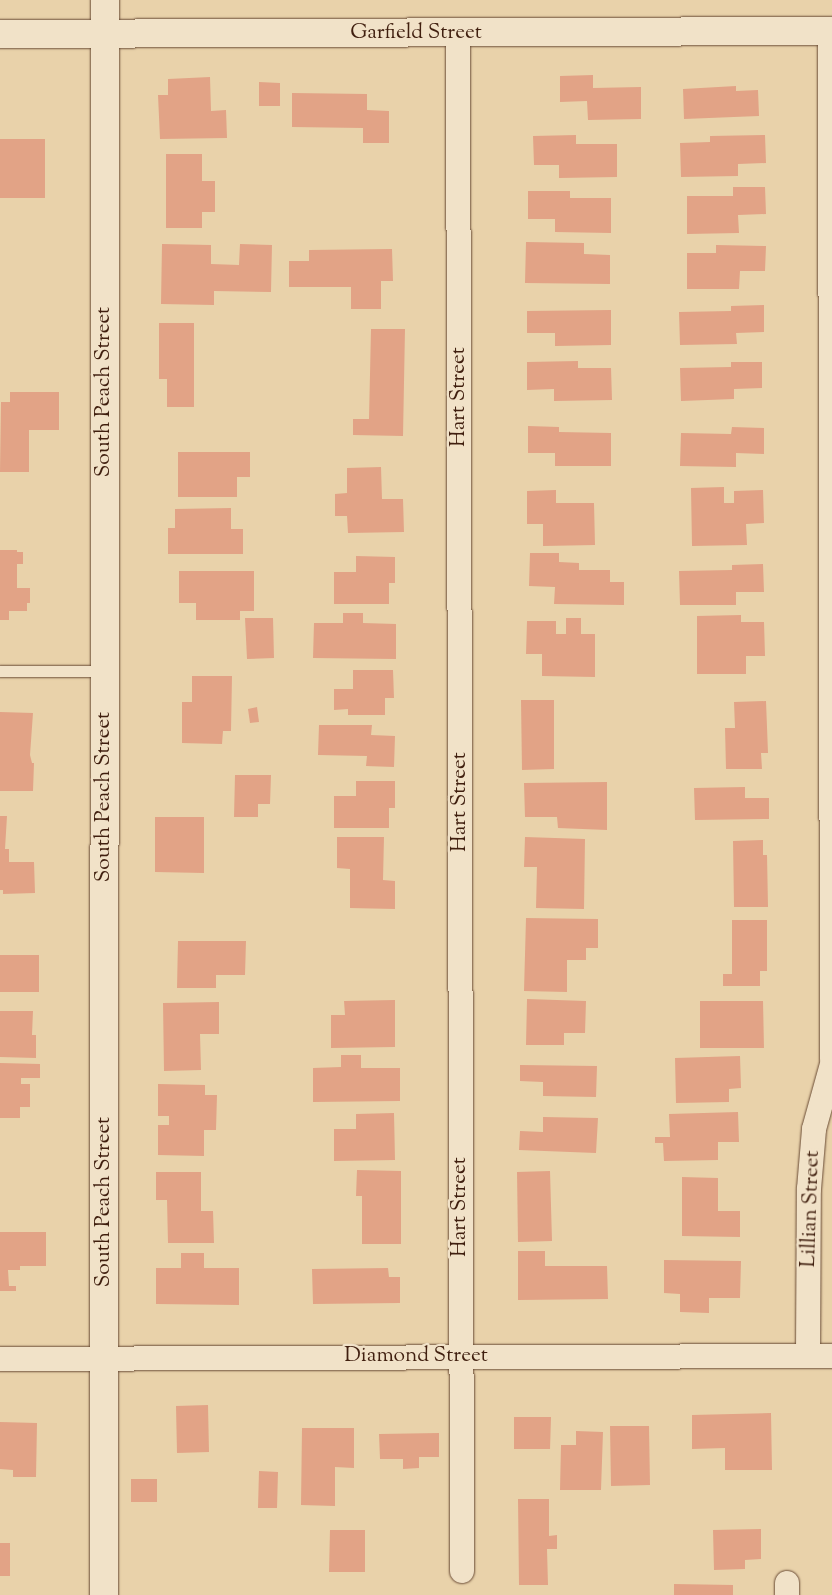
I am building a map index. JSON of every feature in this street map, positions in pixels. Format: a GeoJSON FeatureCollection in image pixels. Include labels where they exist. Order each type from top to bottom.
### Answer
{"type":"FeatureCollection","features":[{"type":"Feature","properties":{"kind":"street","name":"South Peach Street"},"geometry":{"type":"LineString","coordinates":[[104,1595],[105,0]]}},
{"type":"Feature","properties":{"kind":"street","name":"Garfield Street"},"geometry":{"type":"LineString","coordinates":[[0,34],[831,31]]}},
{"type":"Feature","properties":{"kind":"street"},"geometry":{"type":"LineString","coordinates":[[831,31],[832,1059]]}},
{"type":"Feature","properties":{"kind":"street","name":"Hart Street"},"geometry":{"type":"LineString","coordinates":[[458,33],[462,1571]]}},
{"type":"Feature","properties":{"kind":"street","name":"Lillian Street"},"geometry":{"type":"LineString","coordinates":[[808,1355],[809,1189],[814,1129],[832,1064]]}},
{"type":"Feature","properties":{"kind":"street","name":"Diamond Street"},"geometry":{"type":"LineString","coordinates":[[0,1359],[832,1356]]}},
{"type":"Feature","properties":{"kind":"lane"},"geometry":{"type":"LineString","coordinates":[[0,671],[104,672]]}},
{"type":"Feature","properties":{"kind":"building"},"geometry":{"type":"Polygon","coordinates":[[[593,75],[593,88],[641,87],[641,119],[588,120],[587,101],[560,102],[560,76],[593,75]]]}},
{"type":"Feature","properties":{"kind":"building"},"geometry":{"type":"Polygon","coordinates":[[[210,77],[211,111],[226,110],[227,138],[160,139],[158,95],[168,95],[168,79],[210,77]]]}},
{"type":"Feature","properties":{"kind":"building"},"geometry":{"type":"Polygon","coordinates":[[[259,82],[280,83],[280,106],[259,106],[259,82]]]}},
{"type":"Feature","properties":{"kind":"building"},"geometry":{"type":"Polygon","coordinates":[[[736,86],[736,91],[758,90],[759,116],[684,119],[683,89],[736,86]]]}},
{"type":"Feature","properties":{"kind":"building"},"geometry":{"type":"Polygon","coordinates":[[[292,93],[367,94],[367,110],[389,111],[389,143],[363,143],[363,128],[292,127],[292,93]]]}},
{"type":"Feature","properties":{"kind":"building"},"geometry":{"type":"Polygon","coordinates":[[[576,135],[576,144],[617,144],[617,177],[559,178],[559,165],[534,165],[533,136],[576,135]]]}},
{"type":"Feature","properties":{"kind":"building"},"geometry":{"type":"Polygon","coordinates":[[[765,135],[766,163],[738,164],[738,176],[681,177],[680,143],[710,142],[710,136],[765,135]]]}},
{"type":"Feature","properties":{"kind":"building"},"geometry":{"type":"Polygon","coordinates":[[[0,139],[45,139],[45,198],[0,198],[0,139]]]}},
{"type":"Feature","properties":{"kind":"building"},"geometry":{"type":"Polygon","coordinates":[[[166,154],[202,154],[202,181],[215,181],[215,212],[202,212],[202,228],[166,228],[166,154]]]}},
{"type":"Feature","properties":{"kind":"building"},"geometry":{"type":"Polygon","coordinates":[[[733,187],[765,187],[766,214],[738,215],[739,233],[687,234],[687,196],[733,196],[733,187]]]}},
{"type":"Feature","properties":{"kind":"building"},"geometry":{"type":"Polygon","coordinates":[[[528,191],[570,191],[570,198],[611,198],[611,233],[555,232],[555,219],[528,219],[528,191]]]}},
{"type":"Feature","properties":{"kind":"building"},"geometry":{"type":"Polygon","coordinates":[[[526,242],[584,243],[584,254],[610,255],[610,284],[525,283],[526,242]]]}},
{"type":"Feature","properties":{"kind":"building"},"geometry":{"type":"Polygon","coordinates":[[[162,244],[211,245],[211,264],[239,265],[240,244],[272,245],[271,292],[214,291],[214,305],[161,304],[162,244]]]}},
{"type":"Feature","properties":{"kind":"building"},"geometry":{"type":"Polygon","coordinates":[[[716,245],[766,246],[765,271],[740,271],[739,289],[687,289],[687,253],[716,253],[716,245]]]}},
{"type":"Feature","properties":{"kind":"building"},"geometry":{"type":"Polygon","coordinates":[[[392,249],[393,281],[381,281],[381,309],[351,309],[351,287],[289,287],[289,261],[309,261],[309,250],[392,249]]]}},
{"type":"Feature","properties":{"kind":"building"},"geometry":{"type":"Polygon","coordinates":[[[764,305],[764,332],[736,333],[737,344],[680,345],[679,312],[731,311],[731,306],[764,305]]]}},
{"type":"Feature","properties":{"kind":"building"},"geometry":{"type":"Polygon","coordinates":[[[611,310],[611,345],[555,346],[555,333],[527,333],[527,311],[611,310]]]}},
{"type":"Feature","properties":{"kind":"building"},"geometry":{"type":"Polygon","coordinates":[[[159,323],[194,323],[194,407],[167,407],[167,379],[159,379],[159,323]]]}},
{"type":"Feature","properties":{"kind":"building"},"geometry":{"type":"Polygon","coordinates":[[[371,329],[405,329],[403,436],[353,435],[353,419],[369,419],[371,329]]]}},
{"type":"Feature","properties":{"kind":"building"},"geometry":{"type":"Polygon","coordinates":[[[578,361],[578,368],[611,368],[612,400],[554,401],[554,389],[527,390],[527,362],[578,361]]]}},
{"type":"Feature","properties":{"kind":"building"},"geometry":{"type":"Polygon","coordinates":[[[731,362],[762,362],[762,388],[734,389],[734,399],[681,401],[680,368],[731,367],[731,362]]]}},
{"type":"Feature","properties":{"kind":"building"},"geometry":{"type":"Polygon","coordinates":[[[10,392],[59,392],[59,430],[29,430],[29,472],[0,472],[1,402],[10,402],[10,392]]]}},
{"type":"Feature","properties":{"kind":"building"},"geometry":{"type":"Polygon","coordinates":[[[528,426],[559,427],[559,432],[611,433],[611,466],[555,466],[555,453],[528,453],[528,426]]]}},
{"type":"Feature","properties":{"kind":"building"},"geometry":{"type":"Polygon","coordinates":[[[732,427],[764,428],[764,454],[736,453],[736,467],[680,466],[681,433],[731,434],[732,427]]]}},
{"type":"Feature","properties":{"kind":"building"},"geometry":{"type":"Polygon","coordinates":[[[178,452],[250,452],[250,477],[237,477],[237,497],[178,497],[178,452]]]}},
{"type":"Feature","properties":{"kind":"building"},"geometry":{"type":"Polygon","coordinates":[[[381,467],[382,499],[403,499],[404,532],[348,533],[347,516],[335,516],[335,494],[347,493],[347,468],[381,467]]]}},
{"type":"Feature","properties":{"kind":"building"},"geometry":{"type":"Polygon","coordinates":[[[724,487],[724,503],[734,503],[734,491],[763,490],[764,523],[746,524],[747,545],[692,546],[691,488],[724,487]]]}},
{"type":"Feature","properties":{"kind":"building"},"geometry":{"type":"Polygon","coordinates":[[[556,490],[556,503],[594,503],[595,545],[543,546],[543,524],[527,524],[527,491],[556,490]]]}},
{"type":"Feature","properties":{"kind":"building"},"geometry":{"type":"Polygon","coordinates":[[[231,508],[231,529],[243,529],[243,554],[168,554],[168,528],[175,528],[175,509],[231,508]]]}},
{"type":"Feature","properties":{"kind":"building"},"geometry":{"type":"Polygon","coordinates":[[[0,550],[23,552],[23,564],[17,564],[17,588],[30,588],[30,603],[27,603],[27,611],[9,611],[9,620],[0,620],[0,550]]]}},
{"type":"Feature","properties":{"kind":"building"},"geometry":{"type":"Polygon","coordinates":[[[530,553],[559,553],[559,562],[579,563],[579,570],[610,570],[610,582],[624,582],[624,605],[554,604],[555,587],[529,586],[530,553]]]}},
{"type":"Feature","properties":{"kind":"building"},"geometry":{"type":"Polygon","coordinates":[[[356,556],[395,557],[395,583],[389,583],[389,604],[334,604],[334,572],[356,572],[356,556]]]}},
{"type":"Feature","properties":{"kind":"building"},"geometry":{"type":"Polygon","coordinates":[[[763,564],[764,592],[736,592],[736,605],[680,605],[679,571],[732,570],[732,565],[763,564]]]}},
{"type":"Feature","properties":{"kind":"building"},"geometry":{"type":"Polygon","coordinates":[[[179,571],[254,571],[254,611],[240,611],[240,620],[196,620],[196,603],[179,603],[179,571]]]}},
{"type":"Feature","properties":{"kind":"building"},"geometry":{"type":"Polygon","coordinates":[[[343,613],[363,613],[363,623],[396,624],[396,659],[313,658],[314,623],[343,623],[343,613]]]}},
{"type":"Feature","properties":{"kind":"building"},"geometry":{"type":"Polygon","coordinates":[[[741,615],[741,622],[764,622],[765,656],[746,656],[746,674],[697,674],[697,616],[741,615]]]}},
{"type":"Feature","properties":{"kind":"building"},"geometry":{"type":"Polygon","coordinates":[[[245,618],[273,618],[274,658],[247,659],[245,618]]]}},
{"type":"Feature","properties":{"kind":"building"},"geometry":{"type":"Polygon","coordinates":[[[566,618],[581,618],[581,634],[595,634],[595,677],[542,676],[542,654],[526,654],[527,621],[556,621],[556,634],[566,634],[566,618]]]}},
{"type":"Feature","properties":{"kind":"building"},"geometry":{"type":"Polygon","coordinates":[[[353,670],[393,670],[394,698],[385,698],[385,715],[348,715],[348,709],[334,710],[334,689],[353,689],[353,670]]]}},
{"type":"Feature","properties":{"kind":"building"},"geometry":{"type":"Polygon","coordinates":[[[192,676],[232,676],[231,731],[223,731],[222,744],[182,743],[182,702],[192,702],[192,676]]]}},
{"type":"Feature","properties":{"kind":"building"},"geometry":{"type":"Polygon","coordinates":[[[521,700],[554,700],[554,769],[522,770],[521,700]]]}},
{"type":"Feature","properties":{"kind":"building"},"geometry":{"type":"Polygon","coordinates":[[[766,701],[768,753],[761,753],[762,769],[726,769],[725,728],[735,728],[734,702],[766,701]]]}},
{"type":"Feature","properties":{"kind":"building"},"geometry":{"type":"Polygon","coordinates":[[[257,707],[259,722],[250,723],[248,709],[257,707]]]}},
{"type":"Feature","properties":{"kind":"building"},"geometry":{"type":"Polygon","coordinates":[[[0,712],[33,713],[30,755],[32,763],[34,763],[33,791],[0,791],[0,712]]]}},
{"type":"Feature","properties":{"kind":"building"},"geometry":{"type":"Polygon","coordinates":[[[319,725],[372,725],[371,735],[395,736],[394,767],[366,766],[367,756],[318,755],[319,725]]]}},
{"type":"Feature","properties":{"kind":"building"},"geometry":{"type":"Polygon","coordinates":[[[235,775],[271,775],[270,804],[258,804],[258,817],[234,817],[235,775]]]}},
{"type":"Feature","properties":{"kind":"building"},"geometry":{"type":"Polygon","coordinates":[[[356,781],[395,781],[395,808],[389,808],[389,828],[334,828],[334,796],[356,796],[356,781]]]}},
{"type":"Feature","properties":{"kind":"building"},"geometry":{"type":"Polygon","coordinates":[[[607,782],[607,830],[558,828],[557,817],[525,817],[524,783],[607,782]]]}},
{"type":"Feature","properties":{"kind":"building"},"geometry":{"type":"Polygon","coordinates":[[[745,787],[745,798],[769,798],[769,819],[695,820],[694,788],[745,787]]]}},
{"type":"Feature","properties":{"kind":"building"},"geometry":{"type":"Polygon","coordinates":[[[0,816],[7,816],[5,849],[9,849],[9,862],[34,862],[35,893],[3,894],[3,890],[0,890],[0,816]]]}},
{"type":"Feature","properties":{"kind":"building"},"geometry":{"type":"Polygon","coordinates":[[[155,817],[204,817],[204,873],[155,872],[155,817]]]}},
{"type":"Feature","properties":{"kind":"building"},"geometry":{"type":"Polygon","coordinates":[[[337,837],[384,837],[383,880],[395,881],[395,909],[350,908],[350,869],[337,868],[337,837]]]}},
{"type":"Feature","properties":{"kind":"building"},"geometry":{"type":"Polygon","coordinates":[[[525,837],[585,839],[584,909],[536,908],[537,867],[524,867],[525,837]]]}},
{"type":"Feature","properties":{"kind":"building"},"geometry":{"type":"Polygon","coordinates":[[[763,840],[763,855],[767,855],[768,907],[734,907],[733,841],[763,840]]]}},
{"type":"Feature","properties":{"kind":"building"},"geometry":{"type":"Polygon","coordinates":[[[526,918],[598,919],[598,948],[586,948],[586,960],[567,960],[567,992],[524,991],[526,918]]]}},
{"type":"Feature","properties":{"kind":"building"},"geometry":{"type":"Polygon","coordinates":[[[732,920],[767,920],[767,971],[760,971],[760,986],[723,986],[723,974],[732,974],[732,920]]]}},
{"type":"Feature","properties":{"kind":"building"},"geometry":{"type":"Polygon","coordinates":[[[178,941],[246,941],[245,975],[216,975],[216,988],[177,988],[178,941]]]}},
{"type":"Feature","properties":{"kind":"building"},"geometry":{"type":"Polygon","coordinates":[[[0,955],[39,955],[39,992],[0,992],[0,955]]]}},
{"type":"Feature","properties":{"kind":"building"},"geometry":{"type":"Polygon","coordinates":[[[527,999],[586,1001],[585,1033],[564,1033],[564,1045],[526,1045],[527,999]]]}},
{"type":"Feature","properties":{"kind":"building"},"geometry":{"type":"Polygon","coordinates":[[[395,1000],[395,1047],[331,1048],[331,1015],[345,1015],[344,1001],[395,1000]]]}},
{"type":"Feature","properties":{"kind":"building"},"geometry":{"type":"Polygon","coordinates":[[[700,1001],[763,1001],[764,1048],[700,1048],[700,1001]]]}},
{"type":"Feature","properties":{"kind":"building"},"geometry":{"type":"Polygon","coordinates":[[[219,1002],[219,1034],[200,1034],[201,1070],[164,1071],[163,1003],[219,1002]]]}},
{"type":"Feature","properties":{"kind":"building"},"geometry":{"type":"Polygon","coordinates":[[[0,1011],[33,1011],[32,1035],[36,1035],[36,1058],[0,1057],[0,1011]]]}},
{"type":"Feature","properties":{"kind":"building"},"geometry":{"type":"Polygon","coordinates":[[[341,1055],[361,1055],[361,1068],[400,1068],[400,1101],[313,1102],[313,1068],[341,1067],[341,1055]]]}},
{"type":"Feature","properties":{"kind":"building"},"geometry":{"type":"Polygon","coordinates":[[[740,1056],[741,1088],[729,1089],[729,1102],[676,1103],[675,1058],[740,1056]]]}},
{"type":"Feature","properties":{"kind":"building"},"geometry":{"type":"Polygon","coordinates":[[[0,1063],[40,1064],[40,1078],[21,1078],[21,1084],[30,1084],[30,1107],[20,1107],[20,1118],[0,1118],[0,1063]]]}},
{"type":"Feature","properties":{"kind":"building"},"geometry":{"type":"Polygon","coordinates":[[[520,1065],[597,1066],[596,1097],[543,1096],[543,1082],[520,1081],[520,1065]]]}},
{"type":"Feature","properties":{"kind":"building"},"geometry":{"type":"Polygon","coordinates":[[[158,1084],[205,1085],[205,1095],[217,1095],[216,1130],[204,1130],[204,1156],[158,1155],[158,1125],[169,1125],[169,1116],[158,1116],[158,1084]]]}},
{"type":"Feature","properties":{"kind":"building"},"geometry":{"type":"Polygon","coordinates":[[[738,1112],[739,1142],[718,1142],[718,1160],[664,1161],[663,1143],[655,1143],[655,1137],[670,1137],[669,1114],[738,1112]]]}},
{"type":"Feature","properties":{"kind":"building"},"geometry":{"type":"Polygon","coordinates":[[[394,1113],[395,1160],[334,1161],[334,1129],[356,1129],[356,1114],[394,1113]]]}},
{"type":"Feature","properties":{"kind":"building"},"geometry":{"type":"Polygon","coordinates":[[[543,1117],[598,1118],[596,1153],[519,1150],[520,1131],[543,1132],[543,1117]]]}},
{"type":"Feature","properties":{"kind":"building"},"geometry":{"type":"Polygon","coordinates":[[[357,1170],[401,1171],[401,1244],[362,1244],[362,1196],[356,1196],[357,1170]]]}},
{"type":"Feature","properties":{"kind":"building"},"geometry":{"type":"Polygon","coordinates":[[[550,1171],[552,1241],[518,1242],[517,1172],[550,1171]]]}},
{"type":"Feature","properties":{"kind":"building"},"geometry":{"type":"Polygon","coordinates":[[[156,1172],[201,1172],[201,1211],[213,1211],[214,1243],[168,1243],[167,1200],[156,1200],[156,1172]]]}},
{"type":"Feature","properties":{"kind":"building"},"geometry":{"type":"Polygon","coordinates":[[[682,1177],[718,1178],[718,1211],[740,1211],[740,1237],[682,1236],[682,1177]]]}},
{"type":"Feature","properties":{"kind":"building"},"geometry":{"type":"Polygon","coordinates":[[[0,1232],[46,1232],[46,1266],[20,1266],[20,1270],[8,1270],[9,1286],[16,1286],[16,1291],[0,1291],[0,1232]]]}},
{"type":"Feature","properties":{"kind":"building"},"geometry":{"type":"Polygon","coordinates":[[[518,1251],[545,1251],[545,1266],[607,1266],[608,1299],[518,1300],[518,1251]]]}},
{"type":"Feature","properties":{"kind":"building"},"geometry":{"type":"Polygon","coordinates":[[[181,1253],[204,1253],[204,1268],[239,1268],[239,1305],[156,1304],[156,1268],[181,1268],[181,1253]]]}},
{"type":"Feature","properties":{"kind":"building"},"geometry":{"type":"Polygon","coordinates":[[[664,1260],[741,1261],[740,1298],[709,1298],[709,1313],[680,1312],[680,1294],[664,1293],[664,1260]]]}},
{"type":"Feature","properties":{"kind":"building"},"geometry":{"type":"Polygon","coordinates":[[[388,1268],[389,1277],[400,1277],[400,1303],[313,1304],[312,1269],[388,1268]]]}},
{"type":"Feature","properties":{"kind":"building"},"geometry":{"type":"Polygon","coordinates":[[[208,1405],[209,1452],[177,1453],[176,1406],[208,1405]]]}},
{"type":"Feature","properties":{"kind":"building"},"geometry":{"type":"Polygon","coordinates":[[[771,1413],[772,1470],[725,1470],[725,1448],[692,1449],[692,1415],[771,1413]]]}},
{"type":"Feature","properties":{"kind":"building"},"geometry":{"type":"Polygon","coordinates":[[[514,1417],[551,1417],[550,1449],[514,1449],[514,1417]]]}},
{"type":"Feature","properties":{"kind":"building"},"geometry":{"type":"Polygon","coordinates":[[[0,1422],[37,1423],[36,1477],[13,1477],[13,1470],[0,1469],[0,1422]]]}},
{"type":"Feature","properties":{"kind":"building"},"geometry":{"type":"Polygon","coordinates":[[[610,1426],[649,1426],[650,1485],[611,1486],[610,1426]]]}},
{"type":"Feature","properties":{"kind":"building"},"geometry":{"type":"Polygon","coordinates":[[[302,1428],[354,1428],[354,1468],[335,1467],[335,1506],[301,1505],[302,1428]]]}},
{"type":"Feature","properties":{"kind":"building"},"geometry":{"type":"Polygon","coordinates":[[[576,1431],[603,1432],[601,1490],[560,1490],[561,1445],[576,1445],[576,1431]]]}},
{"type":"Feature","properties":{"kind":"building"},"geometry":{"type":"Polygon","coordinates":[[[439,1433],[439,1457],[419,1457],[419,1468],[403,1469],[403,1459],[380,1459],[379,1434],[439,1433]]]}},
{"type":"Feature","properties":{"kind":"building"},"geometry":{"type":"Polygon","coordinates":[[[259,1471],[278,1472],[277,1508],[258,1508],[259,1471]]]}},
{"type":"Feature","properties":{"kind":"building"},"geometry":{"type":"Polygon","coordinates":[[[131,1479],[157,1479],[157,1502],[131,1502],[131,1479]]]}},
{"type":"Feature","properties":{"kind":"building"},"geometry":{"type":"Polygon","coordinates":[[[518,1499],[549,1499],[549,1536],[557,1535],[557,1549],[547,1549],[548,1585],[519,1585],[518,1499]]]}},
{"type":"Feature","properties":{"kind":"building"},"geometry":{"type":"Polygon","coordinates":[[[761,1529],[761,1559],[745,1560],[745,1569],[714,1570],[713,1530],[761,1529]]]}},
{"type":"Feature","properties":{"kind":"building"},"geometry":{"type":"Polygon","coordinates":[[[330,1530],[365,1530],[365,1572],[329,1572],[330,1530]]]}},
{"type":"Feature","properties":{"kind":"building"},"geometry":{"type":"Polygon","coordinates":[[[0,1543],[10,1543],[10,1576],[0,1576],[0,1543]]]}},
{"type":"Feature","properties":{"kind":"building"},"geometry":{"type":"Polygon","coordinates":[[[674,1584],[733,1585],[733,1595],[674,1595],[674,1584]]]}}]}
